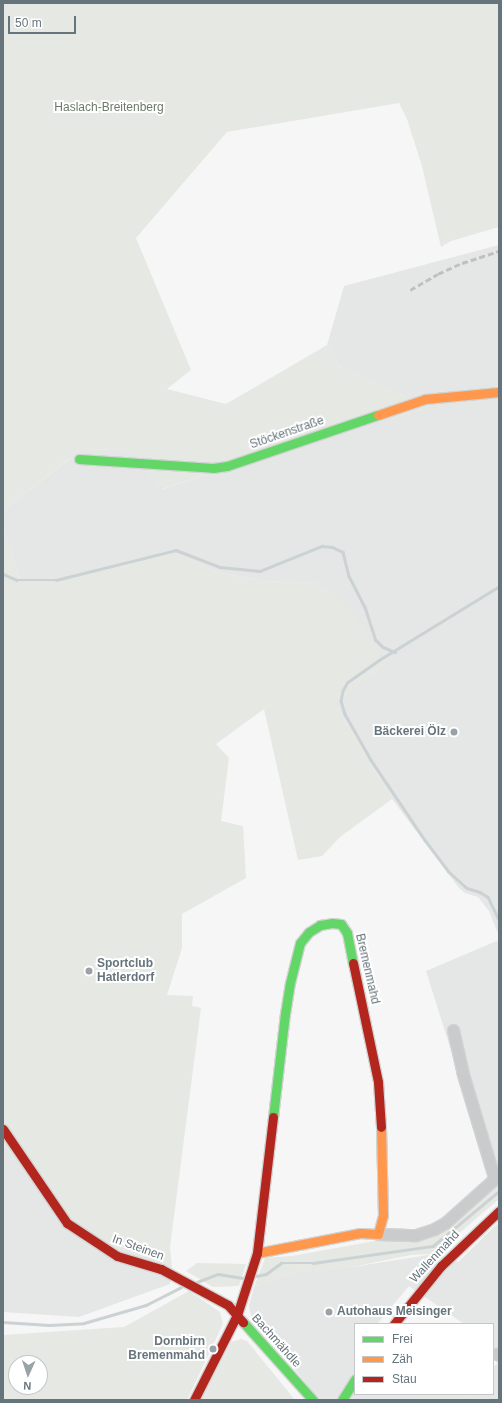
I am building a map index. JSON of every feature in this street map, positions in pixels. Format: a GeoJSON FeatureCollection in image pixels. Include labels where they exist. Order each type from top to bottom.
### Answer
{"type":"FeatureCollection","features":[{"type":"Feature","properties":{"kind":"street","name":"Stöckenstraße"},"geometry":{"type":"LineString","coordinates":[[79,459],[213,468],[227,466],[425,399],[499,392]]}},
{"type":"Feature","properties":{"kind":"street","name":"Bremenmahd"},"geometry":{"type":"LineString","coordinates":[[237,1315],[248,1285],[257,1252],[290,983],[300,943],[309,932],[320,925],[332,923],[341,924],[347,933],[378,1082],[382,1138],[383,1215],[378,1234]]}},
{"type":"Feature","properties":{"kind":"street"},"geometry":{"type":"LineString","coordinates":[[257,1252],[360,1233],[416,1235],[434,1229],[444,1223],[492,1181],[494,1177],[463,1074],[453,1030]]}},
{"type":"Feature","properties":{"kind":"street","name":"In Steinen"},"geometry":{"type":"LineString","coordinates":[[3,1129],[41,1187],[67,1223],[117,1256],[161,1269],[181,1278],[228,1305],[237,1315]]}},
{"type":"Feature","properties":{"kind":"street","name":"Wallenmahd"},"geometry":{"type":"LineString","coordinates":[[395,1323],[440,1266],[499,1211]]}},
{"type":"Feature","properties":{"kind":"street","name":"Bachmähdle"},"geometry":{"type":"LineString","coordinates":[[194,1400],[237,1315],[313,1400]]}},
{"type":"Feature","properties":{"kind":"street"},"geometry":{"type":"LineString","coordinates":[[342,1400],[354,1381]]}},
{"type":"Feature","properties":{"kind":"shaded area"},"geometry":{"type":"Polygon","coordinates":[[[499,245],[499,936],[489,911],[478,897],[465,893],[459,888],[392,799],[335,704],[318,583],[262,581],[217,572],[175,553],[56,582],[21,582],[3,525],[3,511],[81,450],[125,449],[163,489],[345,430],[431,408],[339,366],[327,345],[344,286],[499,245]]]}},
{"type":"Feature","properties":{"kind":"shaded area"},"geometry":{"type":"Polygon","coordinates":[[[499,940],[499,1180],[493,1184],[426,971],[499,940]]]}},
{"type":"Feature","properties":{"kind":"shaded area"},"geometry":{"type":"Polygon","coordinates":[[[3,1143],[172,1269],[170,1284],[79,1317],[3,1312],[3,1143]]]}},
{"type":"Feature","properties":{"kind":"shaded area"},"geometry":{"type":"Polygon","coordinates":[[[497,1224],[499,1226],[499,1354],[494,1349],[494,1323],[463,1323],[409,1286],[378,1323],[354,1323],[354,1395],[428,1395],[424,1400],[320,1400],[251,1316],[249,1305],[254,1287],[300,1271],[352,1267],[435,1254],[458,1262],[497,1224]]]}},
{"type":"Feature","properties":{"kind":"shaded area"},"geometry":{"type":"Polygon","coordinates":[[[499,1361],[499,1400],[467,1400],[471,1395],[494,1395],[494,1367],[499,1361]]]}},
{"type":"Feature","properties":{"kind":"green space","name":"Haslach-Breitenberg"},"geometry":{"type":"Polygon","coordinates":[[[3,3],[499,3],[499,227],[451,241],[441,247],[422,166],[407,119],[399,103],[227,132],[136,238],[191,370],[167,389],[226,404],[327,345],[339,366],[432,408],[345,430],[162,489],[125,449],[86,450],[69,459],[3,511],[3,3]]]}},
{"type":"Feature","properties":{"kind":"green space"},"geometry":{"type":"Polygon","coordinates":[[[3,525],[21,582],[56,582],[175,553],[217,572],[262,581],[319,583],[351,609],[387,665],[335,704],[392,799],[340,837],[322,856],[298,860],[264,709],[216,744],[229,758],[221,821],[243,826],[246,878],[182,914],[182,948],[167,995],[193,996],[192,1006],[201,1008],[170,1247],[172,1269],[116,1252],[75,1227],[3,1143],[3,525]]]}},
{"type":"Feature","properties":{"kind":"green space"},"geometry":{"type":"Polygon","coordinates":[[[499,1180],[499,1199],[435,1254],[411,1255],[352,1267],[300,1271],[254,1287],[265,1258],[292,1256],[380,1240],[416,1240],[442,1229],[499,1180]]]}},
{"type":"Feature","properties":{"kind":"green space"},"geometry":{"type":"Polygon","coordinates":[[[197,1263],[246,1264],[239,1286],[213,1287],[186,1271],[197,1263]]]}},
{"type":"Feature","properties":{"kind":"green space"},"geometry":{"type":"Polygon","coordinates":[[[189,1291],[220,1312],[223,1324],[187,1400],[3,1400],[3,1335],[124,1327],[189,1291]]]}},
{"type":"Feature","properties":{"kind":"green space"},"geometry":{"type":"Polygon","coordinates":[[[241,1339],[247,1341],[295,1400],[201,1400],[231,1342],[241,1339]]]}},
{"type":"Feature","properties":{"kind":"green space"},"geometry":{"type":"Polygon","coordinates":[[[428,1395],[471,1395],[467,1400],[424,1400],[428,1395]]]}},
{"type":"Feature","properties":{"kind":"waterway"},"geometry":{"type":"LineString","coordinates":[[3,574],[17,580],[56,580],[176,550],[220,567],[260,571],[322,546],[332,547],[343,552],[349,576],[365,607],[376,640],[383,647],[395,652]]}},
{"type":"Feature","properties":{"kind":"waterway"},"geometry":{"type":"LineString","coordinates":[[499,587],[380,660],[348,682],[343,691],[341,701],[345,714],[371,760],[425,840],[448,871],[467,888],[480,892],[488,897],[499,920]]}},
{"type":"Feature","properties":{"kind":"waterway"},"geometry":{"type":"LineString","coordinates":[[256,1276],[266,1274],[281,1263],[313,1263],[433,1246],[499,1191]]}},
{"type":"Feature","properties":{"kind":"waterway"},"geometry":{"type":"LineString","coordinates":[[197,1282],[218,1274],[243,1278]]}},
{"type":"Feature","properties":{"kind":"waterway"},"geometry":{"type":"LineString","coordinates":[[3,1322],[49,1325],[84,1323],[146,1305],[181,1287]]}},
{"type":"Feature","properties":{"kind":"railway"},"geometry":{"type":"LineString","coordinates":[[410,290],[438,274],[462,263],[499,251]]}},
{"type":"Feature","properties":{"kind":"traffic: fast"},"geometry":{"type":"LineString","coordinates":[[79,459],[213,468],[227,466],[378,415]]}},
{"type":"Feature","properties":{"kind":"traffic: fast"},"geometry":{"type":"LineString","coordinates":[[273,1117],[285,1014],[290,983],[300,943],[309,932],[320,925],[332,923],[341,924],[347,933],[353,963]]}},
{"type":"Feature","properties":{"kind":"traffic: fast"},"geometry":{"type":"LineString","coordinates":[[243,1322],[313,1400]]}},
{"type":"Feature","properties":{"kind":"traffic: fast"},"geometry":{"type":"LineString","coordinates":[[342,1400],[354,1381]]}},
{"type":"Feature","properties":{"kind":"traffic: slow"},"geometry":{"type":"LineString","coordinates":[[378,415],[425,399],[499,392]]}},
{"type":"Feature","properties":{"kind":"traffic: slow"},"geometry":{"type":"LineString","coordinates":[[257,1253],[360,1233],[378,1234],[383,1215],[381,1127]]}},
{"type":"Feature","properties":{"kind":"traffic: jam"},"geometry":{"type":"LineString","coordinates":[[353,963],[378,1082],[381,1127]]}},
{"type":"Feature","properties":{"kind":"traffic: jam"},"geometry":{"type":"LineString","coordinates":[[194,1400],[237,1315],[257,1253],[273,1117]]}},
{"type":"Feature","properties":{"kind":"traffic: jam"},"geometry":{"type":"LineString","coordinates":[[3,1129],[67,1223],[117,1256],[161,1269],[228,1305],[243,1322]]}},
{"type":"Feature","properties":{"kind":"traffic: jam"},"geometry":{"type":"LineString","coordinates":[[395,1323],[441,1266],[499,1211]]}},
{"type":"Feature","properties":{"kind":"place","name":"Bäckerei Ölz"},"geometry":{"type":"Point","coordinates":[454,732]}},
{"type":"Feature","properties":{"kind":"place","name":"Sportclub Hatlerdorf"},"geometry":{"type":"Point","coordinates":[89,971]}},
{"type":"Feature","properties":{"kind":"place","name":"Autohaus Meisinger"},"geometry":{"type":"Point","coordinates":[329,1312]}},
{"type":"Feature","properties":{"kind":"place","name":"Dornbirn Bremenmahd"},"geometry":{"type":"Point","coordinates":[213,1349]}}]}
